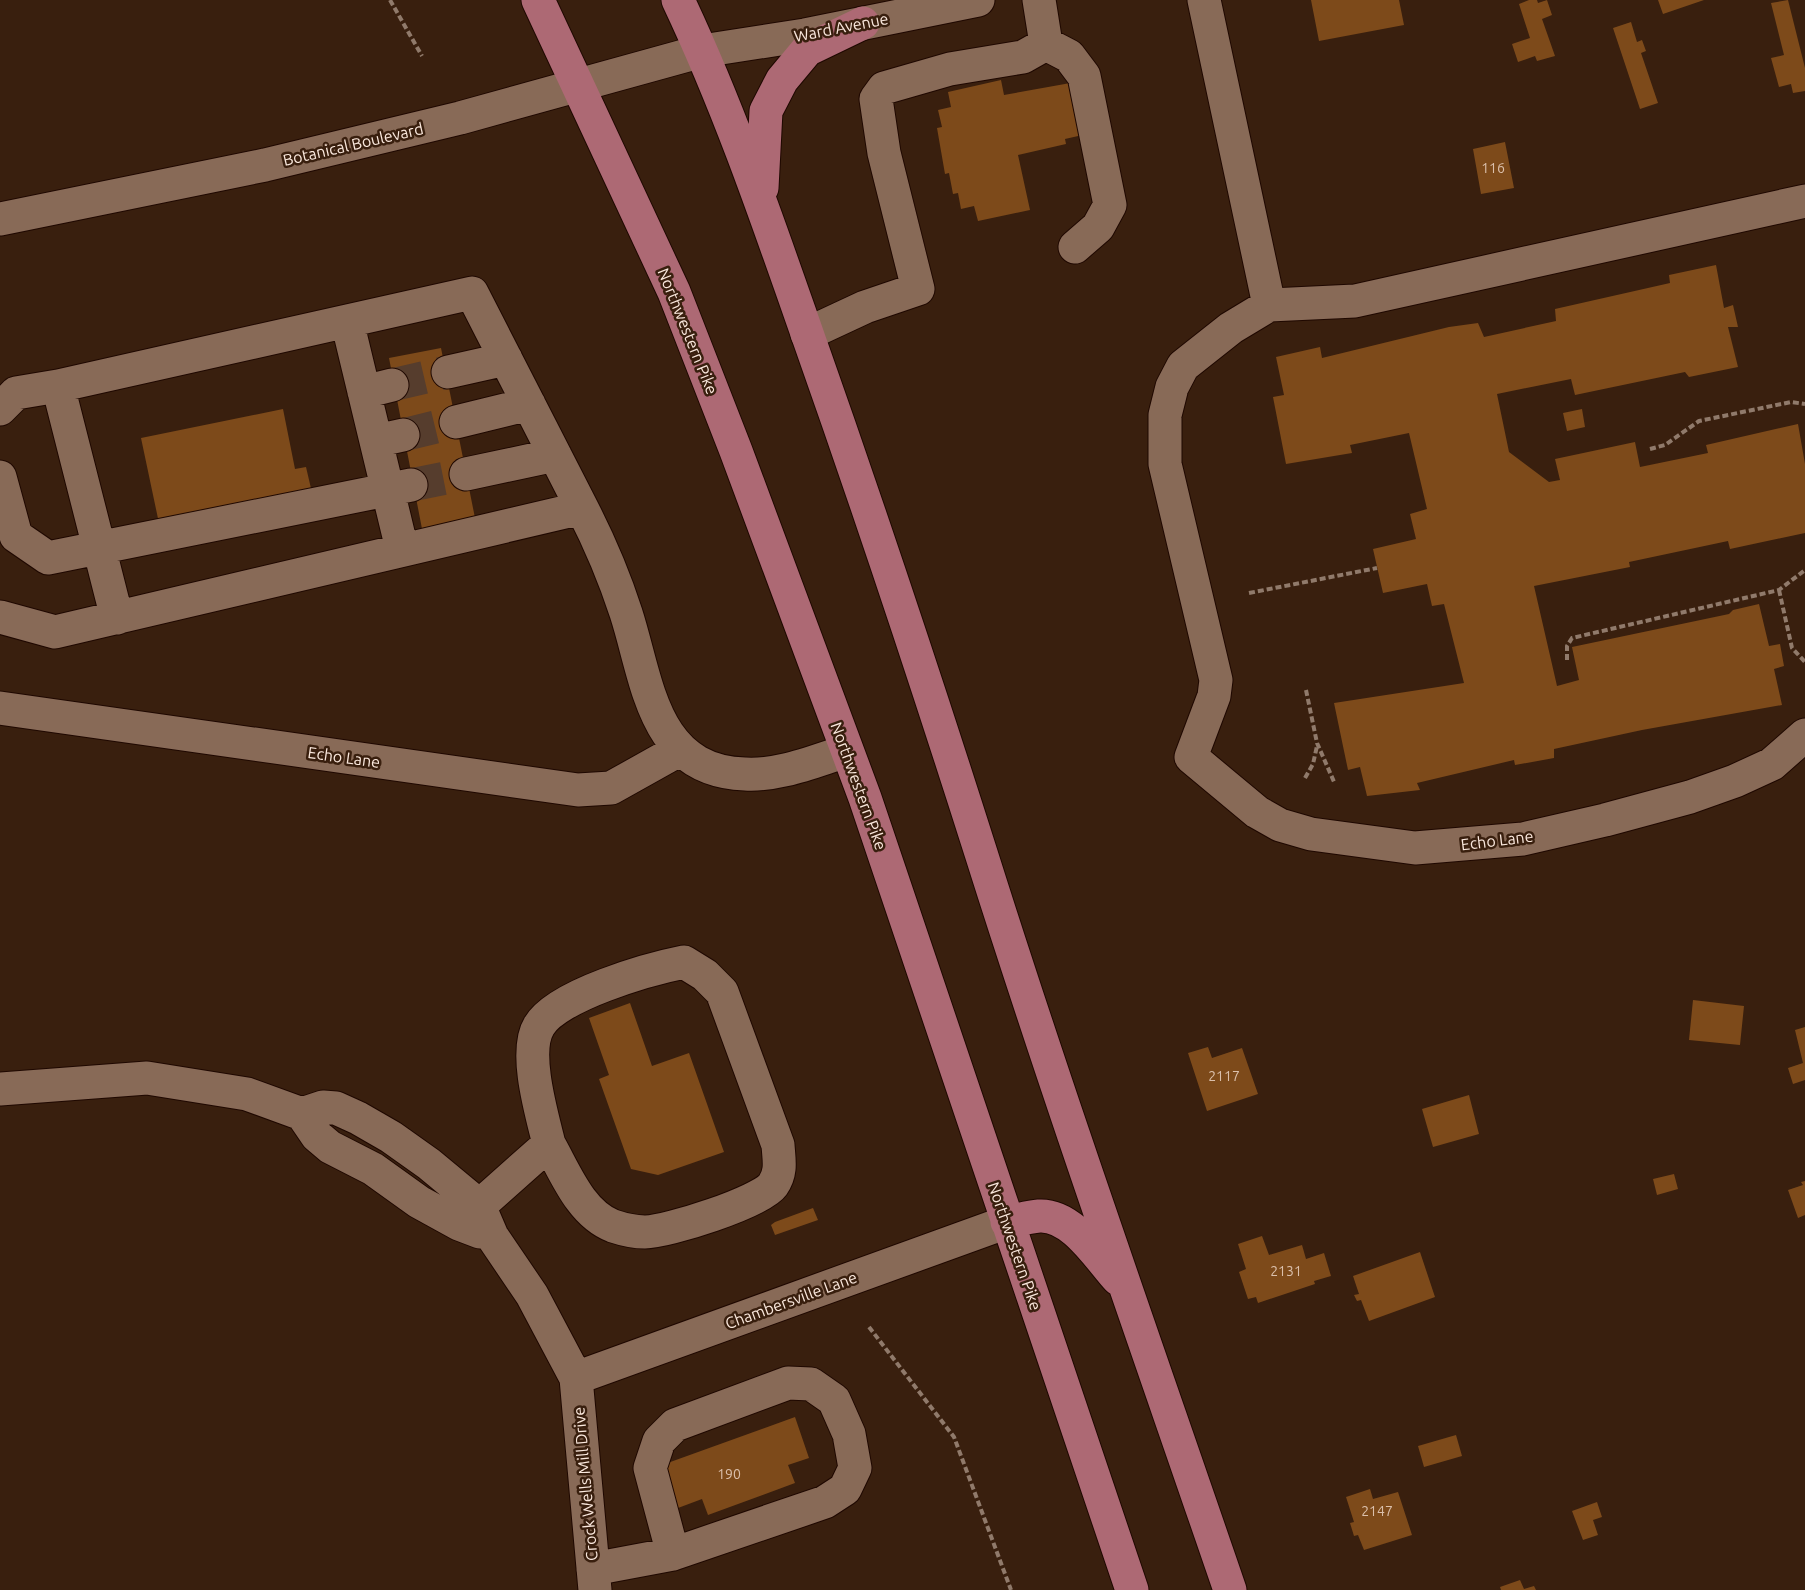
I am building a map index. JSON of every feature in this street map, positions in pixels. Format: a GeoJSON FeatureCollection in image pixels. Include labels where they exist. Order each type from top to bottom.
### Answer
{"type":"FeatureCollection","features":[{"type":"Feature","properties":{"kind":"main road","name":"Northwestern Pike"},"geometry":{"type":"LineString","coordinates":[[538,0],[580,85],[674,291],[736,451],[847,751],[1132,1590]]}},
{"type":"Feature","properties":{"kind":"main road"},"geometry":{"type":"LineString","coordinates":[[678,0],[702,51],[761,202],[807,334],[921,665],[1012,952],[1230,1590]]}},
{"type":"Feature","properties":{"kind":"main road"},"geometry":{"type":"LineString","coordinates":[[761,202],[766,111],[782,80],[807,50],[863,23]]}},
{"type":"Feature","properties":{"kind":"main road"},"geometry":{"type":"LineString","coordinates":[[1007,1222],[1041,1216],[1070,1226],[1127,1288]]}},
{"type":"Feature","properties":{"kind":"street","name":"Ward Avenue"},"geometry":{"type":"LineString","coordinates":[[702,51],[978,0]]}},
{"type":"Feature","properties":{"kind":"street"},"geometry":{"type":"LineString","coordinates":[[1039,0],[1046,44]]}},
{"type":"Feature","properties":{"kind":"street"},"geometry":{"type":"LineString","coordinates":[[1204,0],[1269,305],[1355,302],[1805,201]]}},
{"type":"Feature","properties":{"kind":"street"},"geometry":{"type":"LineString","coordinates":[[1046,44],[1069,56],[1084,76],[1110,205],[1098,227],[1075,247]]}},
{"type":"Feature","properties":{"kind":"street"},"geometry":{"type":"LineString","coordinates":[[807,334],[865,307],[918,289],[885,153],[876,99],[884,88],[950,69],[1023,57],[1046,44]]}},
{"type":"Feature","properties":{"kind":"street","name":"Botanical Boulevard"},"geometry":{"type":"LineString","coordinates":[[0,219],[265,165],[460,118],[702,51]]}},
{"type":"Feature","properties":{"kind":"street"},"geometry":{"type":"LineString","coordinates":[[0,409],[16,393],[58,386],[472,293],[609,561],[654,714],[679,750],[710,767],[744,775],[780,772],[847,751]]}},
{"type":"Feature","properties":{"kind":"street","name":"Echo Lane"},"geometry":{"type":"LineString","coordinates":[[1269,305],[1216,339],[1183,366],[1172,387],[1165,415],[1165,464],[1216,680],[1214,696],[1191,757],[1257,812],[1280,825],[1311,834],[1415,848],[1523,839],[1690,797],[1735,781],[1772,764],[1805,735]]}},
{"type":"Feature","properties":{"kind":"street"},"geometry":{"type":"LineString","coordinates":[[347,321],[378,388],[399,488],[402,549]]}},
{"type":"Feature","properties":{"kind":"street"},"geometry":{"type":"LineString","coordinates":[[447,372],[506,359]]}},
{"type":"Feature","properties":{"kind":"street"},"geometry":{"type":"LineString","coordinates":[[58,386],[117,618]]}},
{"type":"Feature","properties":{"kind":"street"},"geometry":{"type":"LineString","coordinates":[[456,422],[529,404]]}},
{"type":"Feature","properties":{"kind":"street"},"geometry":{"type":"LineString","coordinates":[[466,474],[555,455]]}},
{"type":"Feature","properties":{"kind":"street"},"geometry":{"type":"LineString","coordinates":[[0,477],[16,536],[48,558],[399,488]]}},
{"type":"Feature","properties":{"kind":"street"},"geometry":{"type":"LineString","coordinates":[[0,617],[55,632],[582,508]]}},
{"type":"Feature","properties":{"kind":"street","name":"Echo Lane"},"geometry":{"type":"LineString","coordinates":[[0,708],[578,790],[611,788],[679,750]]}},
{"type":"Feature","properties":{"kind":"street"},"geometry":{"type":"LineString","coordinates":[[684,962],[705,975],[722,992],[778,1145],[780,1170],[773,1187],[753,1201],[670,1228],[644,1232],[611,1225],[581,1202],[549,1144],[532,1062],[538,1027],[562,1003],[653,968],[684,962]]}},
{"type":"Feature","properties":{"kind":"street"},"geometry":{"type":"LineString","coordinates":[[0,1089],[147,1078],[247,1094],[302,1114],[317,1136],[330,1146],[373,1168],[419,1202],[468,1216],[492,1236],[532,1295],[576,1378]]}},
{"type":"Feature","properties":{"kind":"street"},"geometry":{"type":"LineString","coordinates":[[468,1216],[549,1144]]}},
{"type":"Feature","properties":{"kind":"street","name":"Chambersville Lane"},"geometry":{"type":"LineString","coordinates":[[576,1378],[1007,1222]]}},
{"type":"Feature","properties":{"kind":"street","name":"Crock Wells Mill Drive"},"geometry":{"type":"LineString","coordinates":[[576,1378],[594,1580]]}},
{"type":"Feature","properties":{"kind":"street"},"geometry":{"type":"LineString","coordinates":[[594,1580],[674,1554],[825,1502],[845,1489],[855,1468],[849,1434],[834,1400],[811,1384],[788,1383],[675,1425],[659,1442],[650,1468],[674,1554]]}},
{"type":"Feature","properties":{"kind":"path"},"geometry":{"type":"LineString","coordinates":[[390,0],[422,56]]}},
{"type":"Feature","properties":{"kind":"path"},"geometry":{"type":"LineString","coordinates":[[1650,448],[1665,445],[1698,421],[1791,402],[1805,404]]}},
{"type":"Feature","properties":{"kind":"path"},"geometry":{"type":"LineString","coordinates":[[1249,593],[1377,568]]}},
{"type":"Feature","properties":{"kind":"path"},"geometry":{"type":"LineString","coordinates":[[1567,660],[1567,646],[1572,638],[1779,590],[1805,570]]}},
{"type":"Feature","properties":{"kind":"path"},"geometry":{"type":"LineString","coordinates":[[1779,590],[1792,648],[1805,662]]}},
{"type":"Feature","properties":{"kind":"path"},"geometry":{"type":"LineString","coordinates":[[1306,690],[1317,743],[1335,784]]}},
{"type":"Feature","properties":{"kind":"path"},"geometry":{"type":"LineString","coordinates":[[1305,778],[1313,764],[1317,743]]}},
{"type":"Feature","properties":{"kind":"path"},"geometry":{"type":"LineString","coordinates":[[869,1327],[954,1437],[1011,1590]]}},
{"type":"Feature","properties":{"kind":"building"},"geometry":{"type":"Polygon","coordinates":[[[1311,0],[1399,0],[1404,25],[1319,41],[1311,0]]]}},
{"type":"Feature","properties":{"kind":"building"},"geometry":{"type":"Polygon","coordinates":[[[1537,0],[1538,3],[1547,0],[1552,15],[1542,19],[1555,56],[1537,61],[1535,56],[1518,62],[1512,44],[1530,38],[1519,4],[1537,0]]]}},
{"type":"Feature","properties":{"kind":"building"},"geometry":{"type":"Polygon","coordinates":[[[1658,0],[1704,0],[1663,14],[1658,0]]]}},
{"type":"Feature","properties":{"kind":"building"},"geometry":{"type":"Polygon","coordinates":[[[1788,0],[1805,68],[1805,91],[1793,93],[1791,84],[1779,87],[1771,58],[1784,55],[1771,3],[1788,0]]]}},
{"type":"Feature","properties":{"kind":"building"},"geometry":{"type":"Polygon","coordinates":[[[1631,22],[1637,42],[1642,40],[1646,51],[1641,53],[1658,103],[1640,109],[1613,28],[1631,22]]]}},
{"type":"Feature","properties":{"kind":"building"},"geometry":{"type":"Polygon","coordinates":[[[1001,80],[1004,95],[1076,82],[1087,134],[1065,139],[1066,144],[1018,155],[1030,210],[978,221],[974,206],[961,209],[958,193],[953,194],[949,173],[945,174],[937,128],[942,127],[938,110],[951,107],[948,92],[1001,80]]]}},
{"type":"Feature","properties":{"kind":"building"},"geometry":{"type":"Polygon","coordinates":[[[1505,142],[1514,188],[1481,194],[1473,149],[1505,142]]]}},
{"type":"Feature","properties":{"kind":"building"},"geometry":{"type":"Polygon","coordinates":[[[1716,265],[1724,308],[1733,305],[1738,327],[1728,327],[1738,367],[1689,377],[1685,372],[1575,395],[1571,379],[1497,394],[1509,452],[1549,482],[1560,480],[1555,459],[1635,442],[1640,467],[1708,453],[1706,445],[1798,424],[1805,464],[1805,533],[1730,549],[1728,541],[1629,562],[1630,567],[1534,586],[1557,686],[1579,680],[1572,647],[1729,614],[1733,610],[1759,604],[1769,646],[1780,644],[1784,666],[1774,669],[1782,705],[1642,730],[1554,749],[1554,758],[1515,765],[1514,760],[1417,783],[1420,790],[1367,796],[1360,767],[1348,770],[1334,703],[1464,683],[1444,604],[1432,606],[1427,584],[1383,593],[1373,549],[1416,539],[1410,514],[1427,509],[1409,433],[1350,445],[1352,453],[1286,464],[1273,397],[1284,395],[1276,357],[1320,347],[1322,358],[1449,327],[1478,323],[1484,337],[1556,321],[1555,309],[1670,283],[1669,275],[1716,265]]]}},
{"type":"Feature","properties":{"kind":"building"},"geometry":{"type":"Polygon","coordinates":[[[441,348],[476,523],[423,534],[389,358],[441,348]]]}},
{"type":"Feature","properties":{"kind":"building"},"geometry":{"type":"Polygon","coordinates":[[[283,409],[295,469],[306,467],[313,497],[160,528],[141,438],[283,409]]]}},
{"type":"Feature","properties":{"kind":"building"},"geometry":{"type":"Polygon","coordinates":[[[1582,409],[1585,427],[1567,431],[1563,413],[1582,409]]]}},
{"type":"Feature","properties":{"kind":"building"},"geometry":{"type":"Polygon","coordinates":[[[1693,1000],[1744,1006],[1740,1045],[1689,1040],[1693,1000]]]}},
{"type":"Feature","properties":{"kind":"building"},"geometry":{"type":"Polygon","coordinates":[[[630,1003],[652,1066],[689,1053],[724,1152],[658,1175],[631,1169],[599,1079],[609,1075],[589,1018],[630,1003]]]}},
{"type":"Feature","properties":{"kind":"building"},"geometry":{"type":"Polygon","coordinates":[[[1805,1027],[1805,1080],[1793,1084],[1788,1068],[1803,1063],[1795,1030],[1805,1027]]]}},
{"type":"Feature","properties":{"kind":"building"},"geometry":{"type":"Polygon","coordinates":[[[1208,1047],[1212,1058],[1242,1048],[1258,1094],[1207,1111],[1188,1053],[1208,1047]]]}},
{"type":"Feature","properties":{"kind":"building"},"geometry":{"type":"Polygon","coordinates":[[[1469,1095],[1479,1134],[1433,1147],[1422,1109],[1469,1095]]]}},
{"type":"Feature","properties":{"kind":"building"},"geometry":{"type":"Polygon","coordinates":[[[1674,1174],[1678,1189],[1657,1195],[1653,1179],[1674,1174]]]}},
{"type":"Feature","properties":{"kind":"building"},"geometry":{"type":"Polygon","coordinates":[[[1805,1181],[1805,1215],[1798,1218],[1788,1190],[1803,1185],[1801,1182],[1805,1181]]]}},
{"type":"Feature","properties":{"kind":"building"},"geometry":{"type":"Polygon","coordinates":[[[813,1208],[818,1220],[775,1235],[771,1225],[775,1222],[813,1208]]]}},
{"type":"Feature","properties":{"kind":"building"},"geometry":{"type":"Polygon","coordinates":[[[1262,1236],[1269,1255],[1302,1245],[1306,1259],[1324,1253],[1331,1276],[1314,1281],[1315,1284],[1258,1303],[1256,1297],[1248,1299],[1239,1272],[1246,1269],[1238,1244],[1262,1236]]]}},
{"type":"Feature","properties":{"kind":"building"},"geometry":{"type":"Polygon","coordinates":[[[1420,1252],[1435,1297],[1369,1321],[1361,1300],[1357,1301],[1354,1295],[1359,1294],[1353,1276],[1420,1252]]]}},
{"type":"Feature","properties":{"kind":"building"},"geometry":{"type":"Polygon","coordinates":[[[795,1417],[809,1458],[788,1465],[795,1483],[708,1515],[702,1499],[678,1508],[662,1465],[795,1417]]]}},
{"type":"Feature","properties":{"kind":"building"},"geometry":{"type":"Polygon","coordinates":[[[1456,1435],[1462,1456],[1424,1467],[1418,1446],[1456,1435]]]}},
{"type":"Feature","properties":{"kind":"building"},"geometry":{"type":"Polygon","coordinates":[[[1370,1489],[1373,1499],[1398,1492],[1412,1535],[1364,1550],[1358,1535],[1354,1536],[1350,1523],[1354,1522],[1346,1497],[1370,1489]]]}},
{"type":"Feature","properties":{"kind":"building"},"geometry":{"type":"Polygon","coordinates":[[[1597,1502],[1602,1517],[1593,1520],[1598,1535],[1583,1540],[1572,1511],[1597,1502]]]}},
{"type":"Feature","properties":{"kind":"building"},"geometry":{"type":"Polygon","coordinates":[[[1520,1580],[1524,1589],[1534,1586],[1536,1590],[1501,1590],[1500,1587],[1520,1580]]]}},
{"type":"Feature","properties":{"kind":"tunnel"},"geometry":{"type":"LineString","coordinates":[[392,385],[448,372]]}},
{"type":"Feature","properties":{"kind":"tunnel"},"geometry":{"type":"LineString","coordinates":[[403,435],[456,422]]}},
{"type":"Feature","properties":{"kind":"tunnel"},"geometry":{"type":"LineString","coordinates":[[411,485],[466,474]]}}]}
